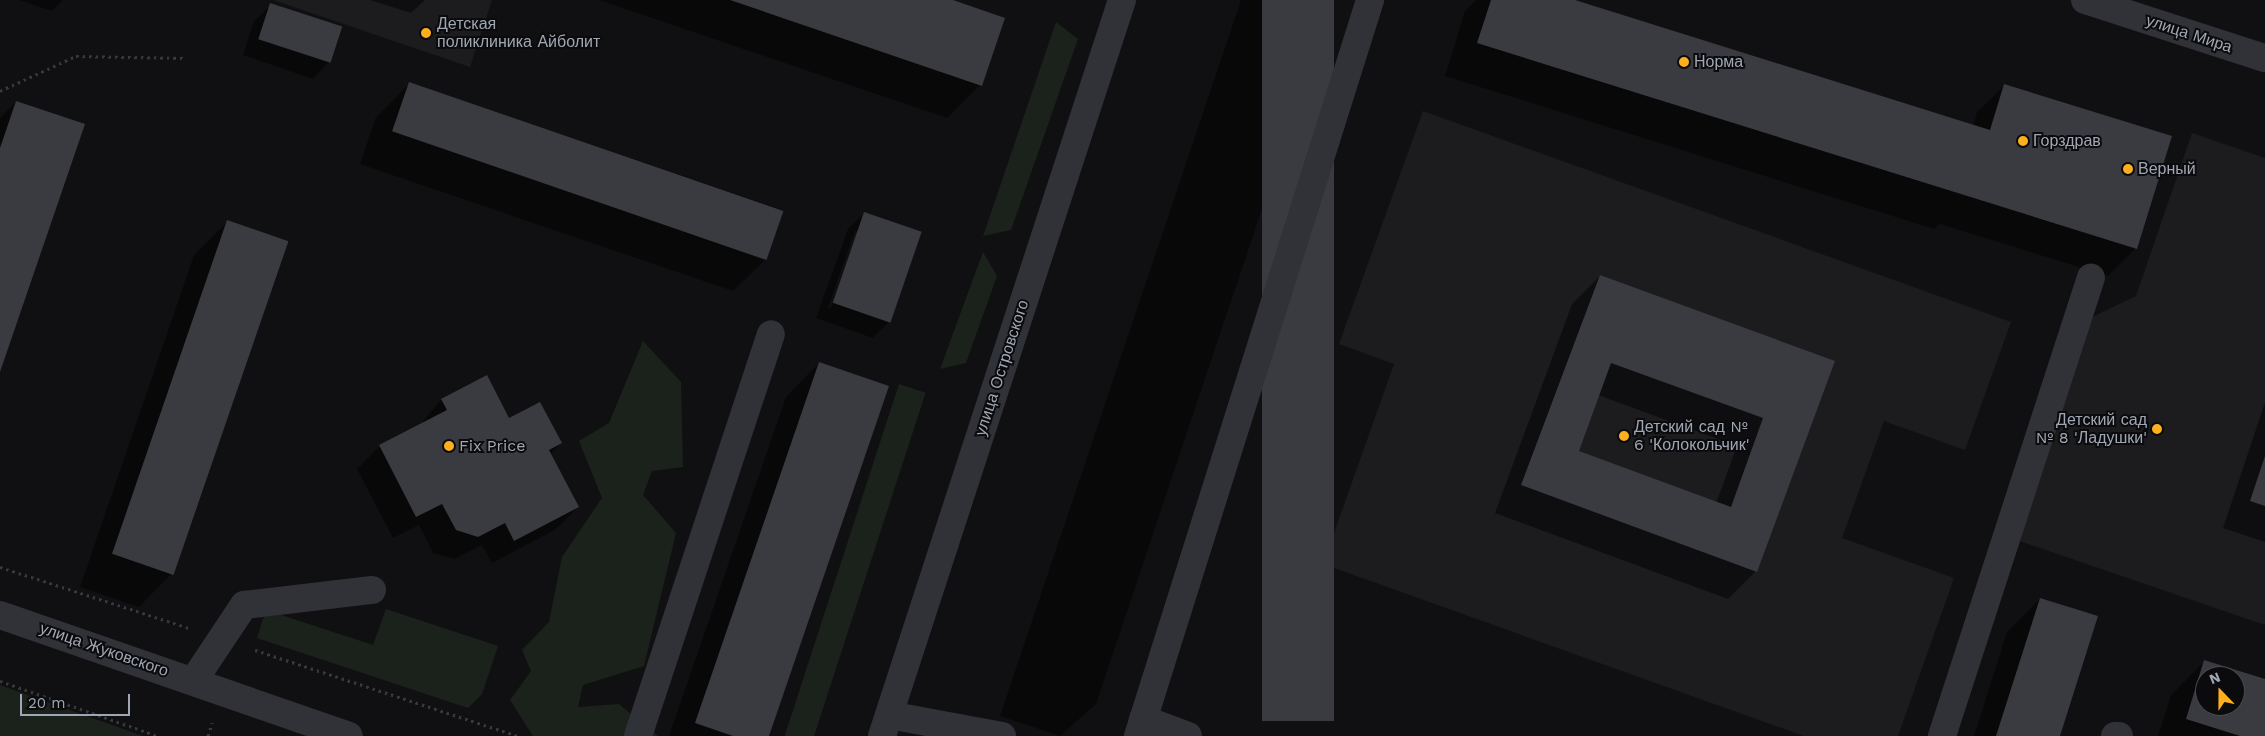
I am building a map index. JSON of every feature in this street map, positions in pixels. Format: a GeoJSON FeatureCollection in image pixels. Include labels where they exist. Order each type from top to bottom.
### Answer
{"type":"FeatureCollection","features":[{"type":"Feature","properties":{"kind":"street","name":"улица Островского"},"geometry":{"type":"LineString","coordinates":[[885,726],[1122,0]]}},
{"type":"Feature","properties":{"kind":"street"},"geometry":{"type":"LineString","coordinates":[[1188,736],[1140,728],[1370,0]]}},
{"type":"Feature","properties":{"kind":"street","name":"улица Мира"},"geometry":{"type":"LineString","coordinates":[[2085,0],[2265,58]]}},
{"type":"Feature","properties":{"kind":"street"},"geometry":{"type":"LineString","coordinates":[[1942,736],[2091,278]]}},
{"type":"Feature","properties":{"kind":"street"},"geometry":{"type":"LineString","coordinates":[[638,736],[771,334]]}},
{"type":"Feature","properties":{"kind":"street"},"geometry":{"type":"LineString","coordinates":[[194,680],[244,605],[372,590]]}},
{"type":"Feature","properties":{"kind":"street","name":"улица Жуковского"},"geometry":{"type":"LineString","coordinates":[[0,615],[194,680],[349,736]]}},
{"type":"Feature","properties":{"kind":"street"},"geometry":{"type":"LineString","coordinates":[[885,726],[1002,736]]}},
{"type":"Feature","properties":{"kind":"path"},"geometry":{"type":"LineString","coordinates":[[0,91],[76,56],[186,58]]}},
{"type":"Feature","properties":{"kind":"path"},"geometry":{"type":"LineString","coordinates":[[0,567],[518,736]]}},
{"type":"Feature","properties":{"kind":"path"},"geometry":{"type":"LineString","coordinates":[[0,680],[158,736]]}},
{"type":"Feature","properties":{"kind":"path"},"geometry":{"type":"LineString","coordinates":[[208,736],[212,722]]}},
{"type":"Feature","properties":{"kind":"shaded area","name":"Детская поликлиника Айболит"},"geometry":{"type":"Polygon","coordinates":[[[273,0],[492,0],[470,67],[273,0]]]}},
{"type":"Feature","properties":{"kind":"shaded area"},"geometry":{"type":"Polygon","coordinates":[[[1056,22],[1078,39],[1011,230],[983,236],[1056,22]]]}},
{"type":"Feature","properties":{"kind":"shaded area","name":"Детский сад № 6 'Колокольчик'"},"geometry":{"type":"Polygon","coordinates":[[[1423,111],[2011,322],[1965,450],[1884,421],[1842,538],[1954,578],[1898,736],[1804,736],[1323,564],[1394,364],[1339,344],[1423,111]]]}},
{"type":"Feature","properties":{"kind":"shaded area","name":"Детский сад № 8 'Ладушки'"},"geometry":{"type":"Polygon","coordinates":[[[2192,133],[2265,158],[2265,625],[2011,538],[2086,320],[2136,296],[2192,133]]]}},
{"type":"Feature","properties":{"kind":"shaded area"},"geometry":{"type":"Polygon","coordinates":[[[983,252],[997,276],[966,363],[940,369],[983,252]]]}},
{"type":"Feature","properties":{"kind":"shaded area"},"geometry":{"type":"Polygon","coordinates":[[[643,341],[681,382],[683,467],[652,471],[643,495],[676,533],[644,666],[583,685],[578,707],[619,704],[658,736],[533,736],[510,700],[531,671],[522,650],[549,622],[562,557],[602,498],[579,441],[609,423],[643,341]]]}},
{"type":"Feature","properties":{"kind":"shaded area"},"geometry":{"type":"Polygon","coordinates":[[[899,384],[926,393],[814,736],[785,736],[899,384]]]}},
{"type":"Feature","properties":{"kind":"shaded area"},"geometry":{"type":"Polygon","coordinates":[[[386,609],[498,646],[482,694],[468,708],[257,638],[266,610],[373,645],[386,609]]]}},
{"type":"Feature","properties":{"kind":"shaded area"},"geometry":{"type":"Polygon","coordinates":[[[0,685],[143,736],[0,736],[0,685]]]}},
{"type":"Feature","properties":{"kind":"building"},"geometry":{"type":"Polygon","coordinates":[[[730,0],[953,0],[1005,18],[982,86],[730,0]]]}},
{"type":"Feature","properties":{"kind":"building"},"geometry":{"type":"Polygon","coordinates":[[[1262,0],[1334,0],[1334,721],[1262,721],[1262,0]]]}},
{"type":"Feature","properties":{"kind":"building"},"geometry":{"type":"Polygon","coordinates":[[[1491,0],[1575,0],[1990,130],[2004,84],[2172,136],[2137,249],[1477,43],[1491,0]]]}},
{"type":"Feature","properties":{"kind":"building"},"geometry":{"type":"Polygon","coordinates":[[[270,3],[342,26],[331,63],[258,39],[270,3]]]}},
{"type":"Feature","properties":{"kind":"building"},"geometry":{"type":"Polygon","coordinates":[[[409,82],[783,211],[766,260],[392,131],[409,82]]]}},
{"type":"Feature","properties":{"kind":"building"},"geometry":{"type":"Polygon","coordinates":[[[16,101],[85,124],[0,372],[0,148],[16,101]]]}},
{"type":"Feature","properties":{"kind":"building"},"geometry":{"type":"Polygon","coordinates":[[[864,212],[922,232],[890,323],[833,303],[864,212]]]}},
{"type":"Feature","properties":{"kind":"building"},"geometry":{"type":"Polygon","coordinates":[[[227,220],[288,241],[174,575],[112,554],[227,220]]]}},
{"type":"Feature","properties":{"kind":"building"},"geometry":{"type":"Polygon","coordinates":[[[1600,275],[1835,361],[1757,572],[1521,485],[1600,275]],[[1611,363],[1579,451],[1731,507],[1763,418],[1611,363]]]}},
{"type":"Feature","properties":{"kind":"building"},"geometry":{"type":"Polygon","coordinates":[[[819,362],[889,386],[769,736],[733,736],[695,723],[819,362]]]}},
{"type":"Feature","properties":{"kind":"building"},"geometry":{"type":"Polygon","coordinates":[[[487,375],[509,418],[540,402],[562,443],[549,450],[579,507],[514,541],[505,523],[478,537],[456,530],[442,504],[416,517],[379,445],[447,410],[441,399],[487,375]]]}},
{"type":"Feature","properties":{"kind":"building"},"geometry":{"type":"Polygon","coordinates":[[[2265,456],[2265,506],[2250,501],[2265,456]]]}},
{"type":"Feature","properties":{"kind":"building"},"geometry":{"type":"Polygon","coordinates":[[[2040,598],[2098,616],[2060,736],[1996,736],[2040,598]]]}},
{"type":"Feature","properties":{"kind":"building"},"geometry":{"type":"Polygon","coordinates":[[[2204,660],[2223,666],[2202,666],[2204,660]]]}},
{"type":"Feature","properties":{"kind":"building"},"geometry":{"type":"Polygon","coordinates":[[[2245,673],[2265,679],[2265,736],[2240,736],[2186,719],[2195,690],[2195,716],[2245,716],[2245,673]]]}},
{"type":"Feature","properties":{"kind":"place","name":"Детская поликлиника Айболит"},"geometry":{"type":"Point","coordinates":[426,33]}},
{"type":"Feature","properties":{"kind":"place","name":"Норма"},"geometry":{"type":"Point","coordinates":[1684,62]}},
{"type":"Feature","properties":{"kind":"place","name":"Горздрав"},"geometry":{"type":"Point","coordinates":[2023,141]}},
{"type":"Feature","properties":{"kind":"place","name":"Верный"},"geometry":{"type":"Point","coordinates":[2128,169]}},
{"type":"Feature","properties":{"kind":"place","name":"Детский сад № 8 'Ладушки'"},"geometry":{"type":"Point","coordinates":[2157,429]}},
{"type":"Feature","properties":{"kind":"place","name":"Детский сад № 6 'Колокольчик'"},"geometry":{"type":"Point","coordinates":[1624,436]}},
{"type":"Feature","properties":{"kind":"place","name":"Fix Price"},"geometry":{"type":"Point","coordinates":[449,446]}}]}
